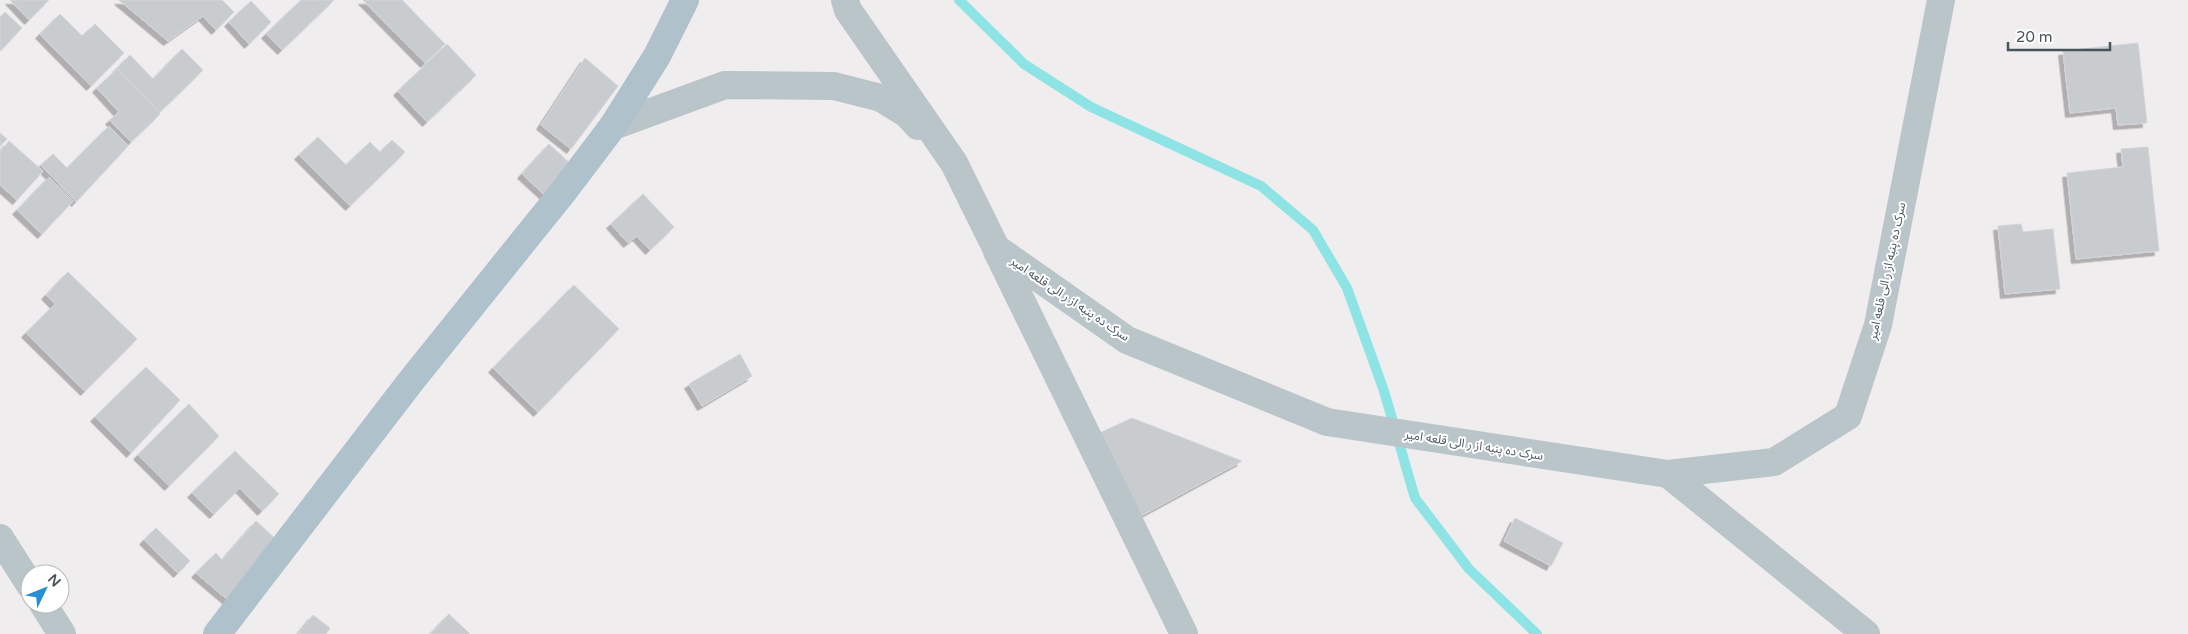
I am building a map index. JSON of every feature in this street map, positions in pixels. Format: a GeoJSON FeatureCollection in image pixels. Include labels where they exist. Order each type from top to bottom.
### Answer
{"type":"FeatureCollection","features":[{"type":"Feature","properties":{"kind":"main road"},"geometry":{"type":"LineString","coordinates":[[217,634],[411,381],[563,192],[613,126],[657,56],[685,0]]}},
{"type":"Feature","properties":{"kind":"street","name":"سرک ده پنبه از ر الی قلعه امیر"},"geometry":{"type":"LineString","coordinates":[[845,0],[848,10],[954,163],[996,248],[1127,340],[1327,422],[1668,474],[1774,462],[1848,416],[1878,325],[1942,0]]}},
{"type":"Feature","properties":{"kind":"street"},"geometry":{"type":"LineString","coordinates":[[613,126],[725,85],[834,86],[881,98],[907,114],[954,163]]}},
{"type":"Feature","properties":{"kind":"street"},"geometry":{"type":"LineString","coordinates":[[996,248],[1184,634]]}},
{"type":"Feature","properties":{"kind":"street"},"geometry":{"type":"LineString","coordinates":[[1668,474],[1866,634]]}},
{"type":"Feature","properties":{"kind":"street"},"geometry":{"type":"LineString","coordinates":[[0,538],[20,569]]}},
{"type":"Feature","properties":{"kind":"street"},"geometry":{"type":"LineString","coordinates":[[49,614],[62,634]]}},
{"type":"Feature","properties":{"kind":"building"},"geometry":{"type":"Polygon","coordinates":[[[10,0],[49,0],[29,20],[10,0]]]}},
{"type":"Feature","properties":{"kind":"building"},"geometry":{"type":"Polygon","coordinates":[[[119,0],[222,0],[234,12],[216,30],[203,16],[168,41],[119,0]]]}},
{"type":"Feature","properties":{"kind":"building"},"geometry":{"type":"Polygon","coordinates":[[[301,0],[334,0],[282,50],[266,34],[301,0]]]}},
{"type":"Feature","properties":{"kind":"building"},"geometry":{"type":"Polygon","coordinates":[[[363,0],[402,0],[445,44],[425,63],[363,0]]]}},
{"type":"Feature","properties":{"kind":"building"},"geometry":{"type":"Polygon","coordinates":[[[251,1],[271,22],[249,44],[229,22],[251,1]]]}},
{"type":"Feature","properties":{"kind":"building"},"geometry":{"type":"Polygon","coordinates":[[[5,12],[22,28],[0,51],[0,17],[5,12]]]}},
{"type":"Feature","properties":{"kind":"building"},"geometry":{"type":"Polygon","coordinates":[[[60,14],[82,36],[95,24],[124,53],[91,86],[40,34],[60,14]]]}},
{"type":"Feature","properties":{"kind":"building"},"geometry":{"type":"Polygon","coordinates":[[[2138,43],[2147,123],[2118,125],[2116,108],[2070,113],[2063,51],[2138,43]]]}},
{"type":"Feature","properties":{"kind":"building"},"geometry":{"type":"Polygon","coordinates":[[[447,44],[476,75],[427,122],[398,91],[447,44]]]}},
{"type":"Feature","properties":{"kind":"building"},"geometry":{"type":"Polygon","coordinates":[[[182,49],[203,70],[160,112],[117,68],[130,55],[153,79],[182,49]]]}},
{"type":"Feature","properties":{"kind":"building"},"geometry":{"type":"Polygon","coordinates":[[[585,58],[618,86],[571,149],[541,125],[585,58]]]}},
{"type":"Feature","properties":{"kind":"building"},"geometry":{"type":"Polygon","coordinates":[[[117,69],[160,114],[131,142],[110,120],[119,112],[97,88],[117,69]]]}},
{"type":"Feature","properties":{"kind":"building"},"geometry":{"type":"Polygon","coordinates":[[[109,126],[128,146],[76,202],[41,165],[53,154],[67,168],[109,126]]]}},
{"type":"Feature","properties":{"kind":"building"},"geometry":{"type":"Polygon","coordinates":[[[0,133],[7,139],[0,146],[0,133]]]}},
{"type":"Feature","properties":{"kind":"building"},"geometry":{"type":"Polygon","coordinates":[[[318,137],[346,165],[370,142],[380,152],[392,140],[405,152],[350,206],[299,155],[318,137]]]}},
{"type":"Feature","properties":{"kind":"building"},"geometry":{"type":"Polygon","coordinates":[[[9,141],[43,171],[17,200],[0,185],[0,152],[9,141]]]}},
{"type":"Feature","properties":{"kind":"building"},"geometry":{"type":"Polygon","coordinates":[[[549,144],[576,169],[549,199],[522,174],[549,144]]]}},
{"type":"Feature","properties":{"kind":"building"},"geometry":{"type":"Polygon","coordinates":[[[2148,147],[2159,251],[2076,259],[2067,173],[2123,167],[2121,149],[2148,147]]]}},
{"type":"Feature","properties":{"kind":"building"},"geometry":{"type":"Polygon","coordinates":[[[49,177],[73,201],[42,234],[17,210],[49,177]]]}},
{"type":"Feature","properties":{"kind":"building"},"geometry":{"type":"Polygon","coordinates":[[[643,194],[674,227],[650,250],[637,236],[628,243],[611,224],[643,194]]]}},
{"type":"Feature","properties":{"kind":"building"},"geometry":{"type":"Polygon","coordinates":[[[2021,224],[2023,232],[2053,229],[2060,289],[2005,294],[1998,226],[2021,224]]]}},
{"type":"Feature","properties":{"kind":"building"},"geometry":{"type":"Polygon","coordinates":[[[68,272],[137,339],[85,391],[26,333],[55,304],[46,295],[68,272]]]}},
{"type":"Feature","properties":{"kind":"building"},"geometry":{"type":"Polygon","coordinates":[[[574,285],[619,329],[538,412],[493,368],[574,285]]]}},
{"type":"Feature","properties":{"kind":"building"},"geometry":{"type":"Polygon","coordinates":[[[740,354],[752,376],[702,406],[689,384],[740,354]]]}},
{"type":"Feature","properties":{"kind":"building"},"geometry":{"type":"Polygon","coordinates":[[[146,367],[180,400],[131,453],[95,417],[146,367]]]}},
{"type":"Feature","properties":{"kind":"building"},"geometry":{"type":"Polygon","coordinates":[[[189,404],[219,436],[169,486],[138,455],[189,404]]]}},
{"type":"Feature","properties":{"kind":"building"},"geometry":{"type":"Polygon","coordinates":[[[1132,418],[1242,461],[1137,518],[1093,436],[1132,418]]]}},
{"type":"Feature","properties":{"kind":"building"},"geometry":{"type":"Polygon","coordinates":[[[235,451],[279,494],[262,511],[240,488],[214,514],[192,493],[235,451]]]}},
{"type":"Feature","properties":{"kind":"building"},"geometry":{"type":"Polygon","coordinates":[[[1515,518],[1563,543],[1551,566],[1504,541],[1515,518]]]}},
{"type":"Feature","properties":{"kind":"building"},"geometry":{"type":"Polygon","coordinates":[[[256,521],[279,542],[229,601],[196,573],[216,553],[222,560],[256,521]]]}},
{"type":"Feature","properties":{"kind":"building"},"geometry":{"type":"Polygon","coordinates":[[[156,528],[190,561],[178,573],[144,540],[156,528]]]}},
{"type":"Feature","properties":{"kind":"building"},"geometry":{"type":"Polygon","coordinates":[[[449,614],[470,634],[430,634],[449,614]]]}},
{"type":"Feature","properties":{"kind":"building"},"geometry":{"type":"Polygon","coordinates":[[[313,615],[330,628],[326,634],[298,634],[313,615]]]}},
{"type":"Feature","properties":{"kind":"waterway"},"geometry":{"type":"LineString","coordinates":[[959,0],[1024,64],[1091,107],[1261,186],[1313,230],[1347,288],[1384,391],[1415,498],[1469,569],[1537,634]]}}]}
